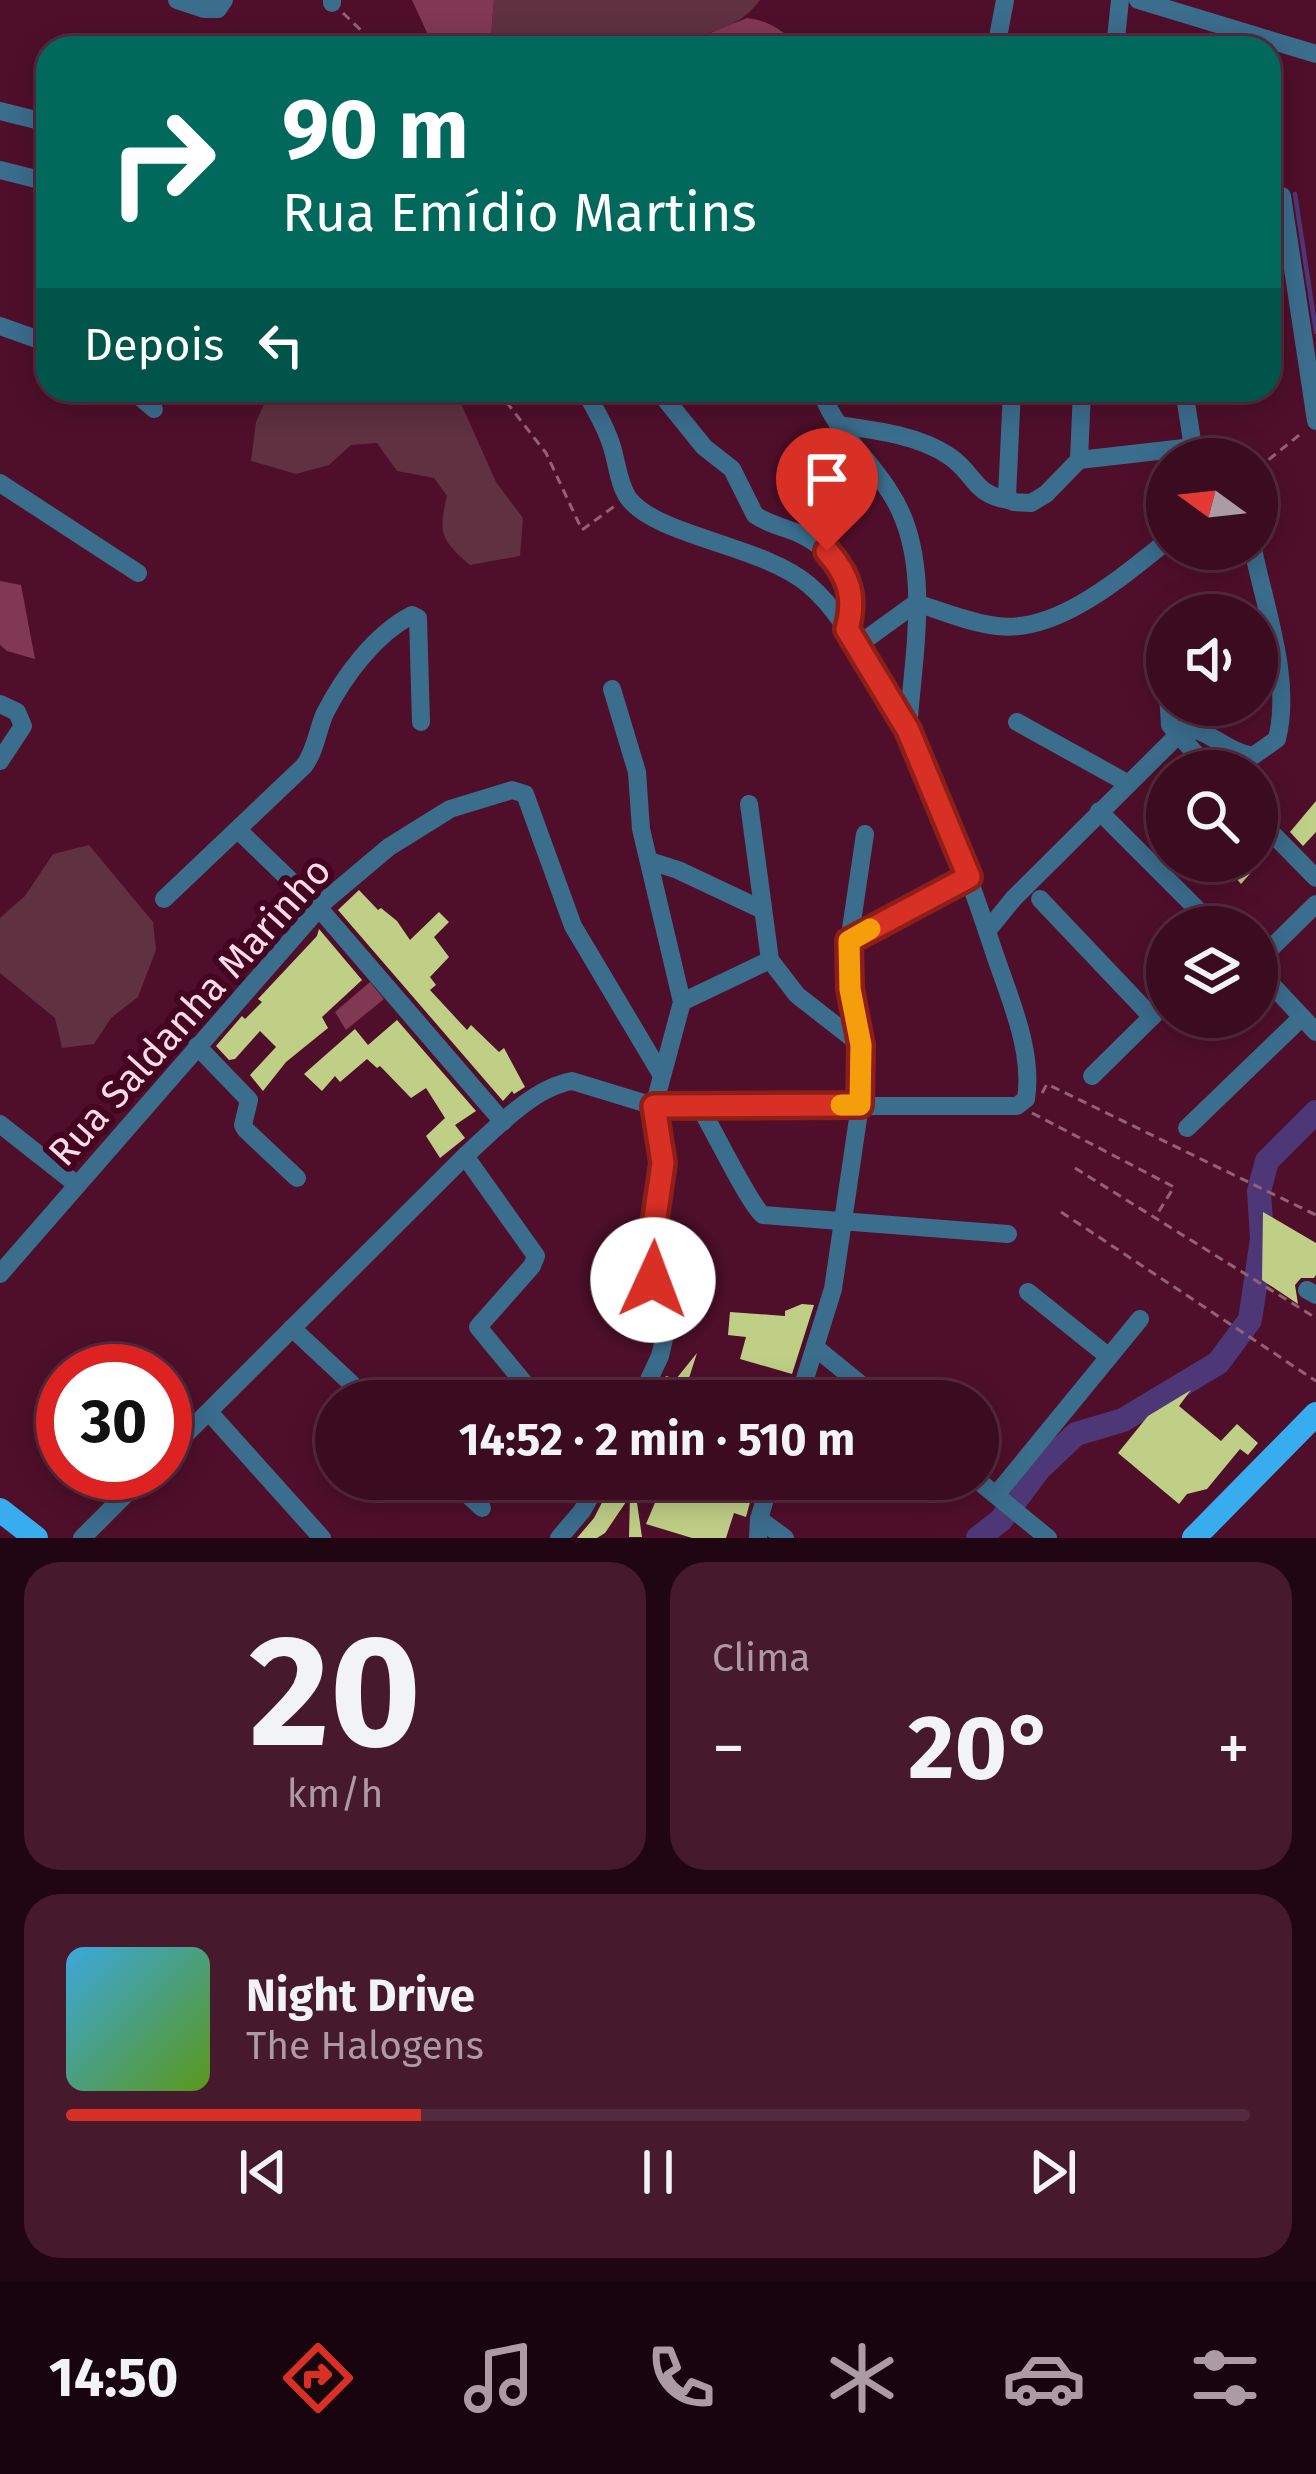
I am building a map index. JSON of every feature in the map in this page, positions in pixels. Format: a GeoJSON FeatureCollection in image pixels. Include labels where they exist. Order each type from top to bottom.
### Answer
{"type":"FeatureCollection","features":[{"type":"Feature","properties":{"kind":"main road"},"geometry":{"type":"LineString","coordinates":[[1194,1538],[1316,1414]]}},
{"type":"Feature","properties":{"kind":"main road"},"geometry":{"type":"LineString","coordinates":[[0,1510],[36,1538]]}},
{"type":"Feature","properties":{"kind":"street"},"geometry":{"type":"LineString","coordinates":[[177,0],[212,10],[224,0]]}},
{"type":"Feature","properties":{"kind":"street"},"geometry":{"type":"LineString","coordinates":[[998,36],[1005,0]]}},
{"type":"Feature","properties":{"kind":"street"},"geometry":{"type":"LineString","coordinates":[[1116,36],[1120,0]]}},
{"type":"Feature","properties":{"kind":"street"},"geometry":{"type":"LineString","coordinates":[[1138,0],[1257,36]]}},
{"type":"Feature","properties":{"kind":"street"},"geometry":{"type":"LineString","coordinates":[[1281,43],[1316,54]]}},
{"type":"Feature","properties":{"kind":"street"},"geometry":{"type":"LineString","coordinates":[[0,111],[36,120]]}},
{"type":"Feature","properties":{"kind":"street"},"geometry":{"type":"LineString","coordinates":[[0,170],[36,179]]}},
{"type":"Feature","properties":{"kind":"street"},"geometry":{"type":"LineString","coordinates":[[1282,196],[1316,421]]}},
{"type":"Feature","properties":{"kind":"street"},"geometry":{"type":"LineString","coordinates":[[1281,252],[1291,250]]}},
{"type":"Feature","properties":{"kind":"street"},"geometry":{"type":"LineString","coordinates":[[0,326],[36,339]]}},
{"type":"Feature","properties":{"kind":"street"},"geometry":{"type":"LineString","coordinates":[[145,402],[154,410]]}},
{"type":"Feature","properties":{"kind":"street"},"geometry":{"type":"LineString","coordinates":[[192,1429],[465,1156],[503,1122],[566,1082],[654,1106],[1022,1102],[1027,1064],[969,877],[908,730],[853,637],[811,586],[781,566],[674,527],[627,497],[611,444],[590,402]]}},
{"type":"Feature","properties":{"kind":"street"},"geometry":{"type":"LineString","coordinates":[[668,402],[704,447],[732,469],[755,515],[812,541],[842,569],[850,583],[853,637]]}},
{"type":"Feature","properties":{"kind":"street"},"geometry":{"type":"LineString","coordinates":[[827,402],[838,425],[890,491],[913,546],[916,603],[908,730]]}},
{"type":"Feature","properties":{"kind":"street"},"geometry":{"type":"LineString","coordinates":[[1008,500],[1012,402]]}},
{"type":"Feature","properties":{"kind":"street"},"geometry":{"type":"LineString","coordinates":[[1079,460],[1081,402]]}},
{"type":"Feature","properties":{"kind":"street"},"geometry":{"type":"LineString","coordinates":[[1186,402],[1192,438]]}},
{"type":"Feature","properties":{"kind":"street"},"geometry":{"type":"LineString","coordinates":[[838,425],[922,442],[951,457],[987,496],[1031,503],[1079,460],[1146,452]]}},
{"type":"Feature","properties":{"kind":"street"},"geometry":{"type":"LineString","coordinates":[[0,483],[138,572]]}},
{"type":"Feature","properties":{"kind":"street"},"geometry":{"type":"LineString","coordinates":[[853,637],[916,603],[994,626],[1022,627],[1074,607],[1146,556]]}},
{"type":"Feature","properties":{"kind":"street"},"geometry":{"type":"LineString","coordinates":[[987,931],[1126,783],[1185,728],[1195,728],[1225,749],[1253,756],[1277,739],[1283,715],[1256,570]]}},
{"type":"Feature","properties":{"kind":"street"},"geometry":{"type":"LineString","coordinates":[[164,899],[310,757],[325,715],[349,674],[373,646],[412,615],[418,618],[422,722]]}},
{"type":"Feature","properties":{"kind":"street"},"geometry":{"type":"LineString","coordinates":[[612,689],[637,772],[640,829],[682,1002],[654,1106],[663,1163],[653,1280],[666,1320],[660,1356],[649,1380]]}},
{"type":"Feature","properties":{"kind":"street"},"geometry":{"type":"LineString","coordinates":[[0,704],[17,712],[23,726],[0,761]]}},
{"type":"Feature","properties":{"kind":"street"},"geometry":{"type":"LineString","coordinates":[[1017,722],[1126,783]]}},
{"type":"Feature","properties":{"kind":"street"},"geometry":{"type":"LineString","coordinates":[[1172,726],[1190,750]]}},
{"type":"Feature","properties":{"kind":"street","name":"Rua Saldanha Marinho"},"geometry":{"type":"LineString","coordinates":[[0,1274],[319,907],[418,826],[450,809],[512,790],[525,794],[573,926],[662,1074]]}},
{"type":"Feature","properties":{"kind":"street"},"geometry":{"type":"LineString","coordinates":[[748,804],[770,960],[797,994],[861,1045]]}},
{"type":"Feature","properties":{"kind":"street"},"geometry":{"type":"LineString","coordinates":[[1099,811],[1194,906]]}},
{"type":"Feature","properties":{"kind":"street"},"geometry":{"type":"LineString","coordinates":[[238,830],[319,907],[503,1122]]}},
{"type":"Feature","properties":{"kind":"street"},"geometry":{"type":"LineString","coordinates":[[805,1380],[833,1289],[860,1105],[861,1045],[850,989],[849,941],[865,834]]}},
{"type":"Feature","properties":{"kind":"street"},"geometry":{"type":"LineString","coordinates":[[1278,839],[1316,878]]}},
{"type":"Feature","properties":{"kind":"street"},"geometry":{"type":"LineString","coordinates":[[650,862],[763,910]]}},
{"type":"Feature","properties":{"kind":"street"},"geometry":{"type":"LineString","coordinates":[[849,941],[969,877]]}},
{"type":"Feature","properties":{"kind":"street"},"geometry":{"type":"LineString","coordinates":[[1040,899],[1146,1011]]}},
{"type":"Feature","properties":{"kind":"street"},"geometry":{"type":"LineString","coordinates":[[1278,943],[1316,904]]}},
{"type":"Feature","properties":{"kind":"street"},"geometry":{"type":"LineString","coordinates":[[682,1002],[770,960]]}},
{"type":"Feature","properties":{"kind":"street"},"geometry":{"type":"LineString","coordinates":[[1278,989],[1316,1032]]}},
{"type":"Feature","properties":{"kind":"street"},"geometry":{"type":"LineString","coordinates":[[1187,1128],[1302,1017]]}},
{"type":"Feature","properties":{"kind":"street"},"geometry":{"type":"LineString","coordinates":[[1092,1076],[1146,1023]]}},
{"type":"Feature","properties":{"kind":"street"},"geometry":{"type":"LineString","coordinates":[[197,1046],[249,1100],[246,1130],[296,1178]]}},
{"type":"Feature","properties":{"kind":"street"},"geometry":{"type":"LineString","coordinates":[[699,1106],[756,1211],[1008,1234]]}},
{"type":"Feature","properties":{"kind":"street"},"geometry":{"type":"LineString","coordinates":[[0,1124],[76,1184]]}},
{"type":"Feature","properties":{"kind":"street"},"geometry":{"type":"LineString","coordinates":[[465,1156],[536,1256],[479,1323],[481,1332],[521,1380]]}},
{"type":"Feature","properties":{"kind":"street"},"geometry":{"type":"LineString","coordinates":[[1028,1292],[1109,1357]]}},
{"type":"Feature","properties":{"kind":"street"},"geometry":{"type":"LineString","coordinates":[[999,1491],[1140,1319]]}},
{"type":"Feature","properties":{"kind":"street"},"geometry":{"type":"LineString","coordinates":[[292,1328],[348,1380]]}},
{"type":"Feature","properties":{"kind":"street"},"geometry":{"type":"LineString","coordinates":[[816,1348],[855,1380]]}},
{"type":"Feature","properties":{"kind":"street"},"geometry":{"type":"LineString","coordinates":[[209,1412],[322,1538]]}},
{"type":"Feature","properties":{"kind":"street"},"geometry":{"type":"LineString","coordinates":[[999,1497],[1048,1538]]}},
{"type":"Feature","properties":{"kind":"street"},"geometry":{"type":"LineString","coordinates":[[82,1538],[120,1500]]}},
{"type":"Feature","properties":{"kind":"street"},"geometry":{"type":"LineString","coordinates":[[473,1500],[482,1508]]}},
{"type":"Feature","properties":{"kind":"street"},"geometry":{"type":"LineString","coordinates":[[559,1538],[588,1500]]}},
{"type":"Feature","properties":{"kind":"street"},"geometry":{"type":"LineString","coordinates":[[758,1528],[784,1538]]}},
{"type":"Feature","properties":{"kind":"path"},"geometry":{"type":"LineString","coordinates":[[332,2],[367,36]]}},
{"type":"Feature","properties":{"kind":"path"},"geometry":{"type":"LineString","coordinates":[[506,402],[546,453],[582,530],[627,497]]}},
{"type":"Feature","properties":{"kind":"path"},"geometry":{"type":"LineString","coordinates":[[1278,452],[1316,421]]}},
{"type":"Feature","properties":{"kind":"path"},"geometry":{"type":"LineString","coordinates":[[1022,1102],[1040,1098],[1047,1084],[1316,1214]]}},
{"type":"Feature","properties":{"kind":"path"},"geometry":{"type":"LineString","coordinates":[[1022,1102],[1174,1186],[1155,1217]]}},
{"type":"Feature","properties":{"kind":"path"},"geometry":{"type":"LineString","coordinates":[[1075,1168],[1316,1318]]}},
{"type":"Feature","properties":{"kind":"path"},"geometry":{"type":"LineString","coordinates":[[1060,1213],[1316,1381]]}},
{"type":"Feature","properties":{"kind":"shaded area"},"geometry":{"type":"Polygon","coordinates":[[[412,0],[494,0],[491,36],[428,36],[412,0]]]}},
{"type":"Feature","properties":{"kind":"shaded area"},"geometry":{"type":"Polygon","coordinates":[[[494,0],[760,0],[733,24],[693,36],[491,36],[494,0]]]}},
{"type":"Feature","properties":{"kind":"shaded area"},"geometry":{"type":"Polygon","coordinates":[[[747,18],[788,36],[690,36],[708,34],[747,18]]]}},
{"type":"Feature","properties":{"kind":"shaded area"},"geometry":{"type":"Polygon","coordinates":[[[265,402],[460,402],[496,482],[523,518],[520,556],[470,565],[444,535],[447,496],[434,478],[397,471],[377,443],[351,445],[329,465],[296,474],[251,461],[256,422],[265,402]]]}},
{"type":"Feature","properties":{"kind":"shaded area"},"geometry":{"type":"Polygon","coordinates":[[[0,581],[21,585],[35,659],[0,645],[0,581]]]}},
{"type":"Feature","properties":{"kind":"shaded area"},"geometry":{"type":"Polygon","coordinates":[[[89,845],[153,922],[156,950],[138,997],[111,1018],[94,1044],[62,1048],[55,1018],[0,973],[0,918],[25,896],[53,854],[89,845]]]}},
{"type":"Feature","properties":{"kind":"shaded area"},"geometry":{"type":"Polygon","coordinates":[[[370,982],[384,999],[346,1030],[335,1012],[370,982]]]}},
{"type":"Feature","properties":{"kind":"building"},"geometry":{"type":"Polygon","coordinates":[[[1316,801],[1316,832],[1303,846],[1290,832],[1316,801]]]}},
{"type":"Feature","properties":{"kind":"building"},"geometry":{"type":"Polygon","coordinates":[[[359,890],[397,921],[410,940],[439,912],[449,922],[434,937],[449,957],[430,977],[436,985],[430,990],[467,1030],[471,1025],[499,1052],[504,1048],[525,1087],[512,1091],[503,1101],[338,910],[359,890]]]}},
{"type":"Feature","properties":{"kind":"building"},"geometry":{"type":"Polygon","coordinates":[[[319,929],[362,980],[322,1017],[328,1028],[286,1062],[263,1091],[250,1075],[276,1047],[260,1031],[235,1059],[229,1060],[216,1046],[242,1016],[245,1019],[262,1002],[258,999],[319,929]]]}},
{"type":"Feature","properties":{"kind":"building"},"geometry":{"type":"Polygon","coordinates":[[[397,1020],[476,1111],[455,1125],[465,1138],[440,1158],[426,1136],[445,1118],[426,1088],[411,1098],[367,1059],[340,1082],[335,1076],[322,1091],[304,1074],[355,1029],[368,1045],[397,1020]]]}},
{"type":"Feature","properties":{"kind":"building"},"geometry":{"type":"Polygon","coordinates":[[[1263,1212],[1316,1243],[1316,1275],[1301,1278],[1295,1285],[1298,1304],[1262,1280],[1263,1212]]]}},
{"type":"Feature","properties":{"kind":"building"},"geometry":{"type":"Polygon","coordinates":[[[705,1293],[703,1308],[677,1311],[673,1298],[705,1293]]]}},
{"type":"Feature","properties":{"kind":"building"},"geometry":{"type":"Polygon","coordinates":[[[814,1305],[792,1374],[740,1359],[746,1337],[728,1335],[730,1312],[785,1316],[785,1311],[814,1305]]]}},
{"type":"Feature","properties":{"kind":"building"},"geometry":{"type":"Polygon","coordinates":[[[697,1353],[688,1380],[664,1380],[666,1376],[676,1379],[697,1353]]]}},
{"type":"Feature","properties":{"kind":"building"},"geometry":{"type":"Polygon","coordinates":[[[1191,1390],[1179,1406],[1221,1441],[1237,1424],[1258,1443],[1248,1455],[1240,1449],[1207,1489],[1187,1494],[1179,1504],[1118,1453],[1148,1416],[1191,1390]]]}},
{"type":"Feature","properties":{"kind":"building"},"geometry":{"type":"Polygon","coordinates":[[[603,1500],[627,1500],[605,1533],[577,1538],[603,1500]]]}},
{"type":"Feature","properties":{"kind":"building"},"geometry":{"type":"Polygon","coordinates":[[[630,1500],[637,1500],[642,1537],[629,1537],[630,1500]]]}},
{"type":"Feature","properties":{"kind":"building"},"geometry":{"type":"Polygon","coordinates":[[[656,1500],[751,1500],[746,1517],[734,1513],[726,1538],[692,1538],[646,1524],[656,1500]]]}},
{"type":"Feature","properties":{"kind":"waterway"},"geometry":{"type":"LineString","coordinates":[[1295,194],[1316,332]]}},
{"type":"Feature","properties":{"kind":"waterway"},"geometry":{"type":"LineString","coordinates":[[978,1538],[1001,1520],[1039,1469],[1076,1434],[1123,1420],[1218,1363],[1250,1320],[1262,1239],[1259,1191],[1267,1161],[1316,1112]]}},
{"type":"Feature","properties":{"kind":"slow traffic"},"geometry":{"type":"LineString","coordinates":[[841,1105],[860,1105],[861,1045],[850,989],[849,941],[870,929]]}},
{"type":"Feature","properties":{"kind":"route"},"geometry":{"type":"LineString","coordinates":[[653,1280],[653,1232],[663,1163],[654,1106],[860,1105],[861,1045],[850,989],[849,941],[969,877],[908,730],[847,629],[850,583],[827,551]]}}]}
